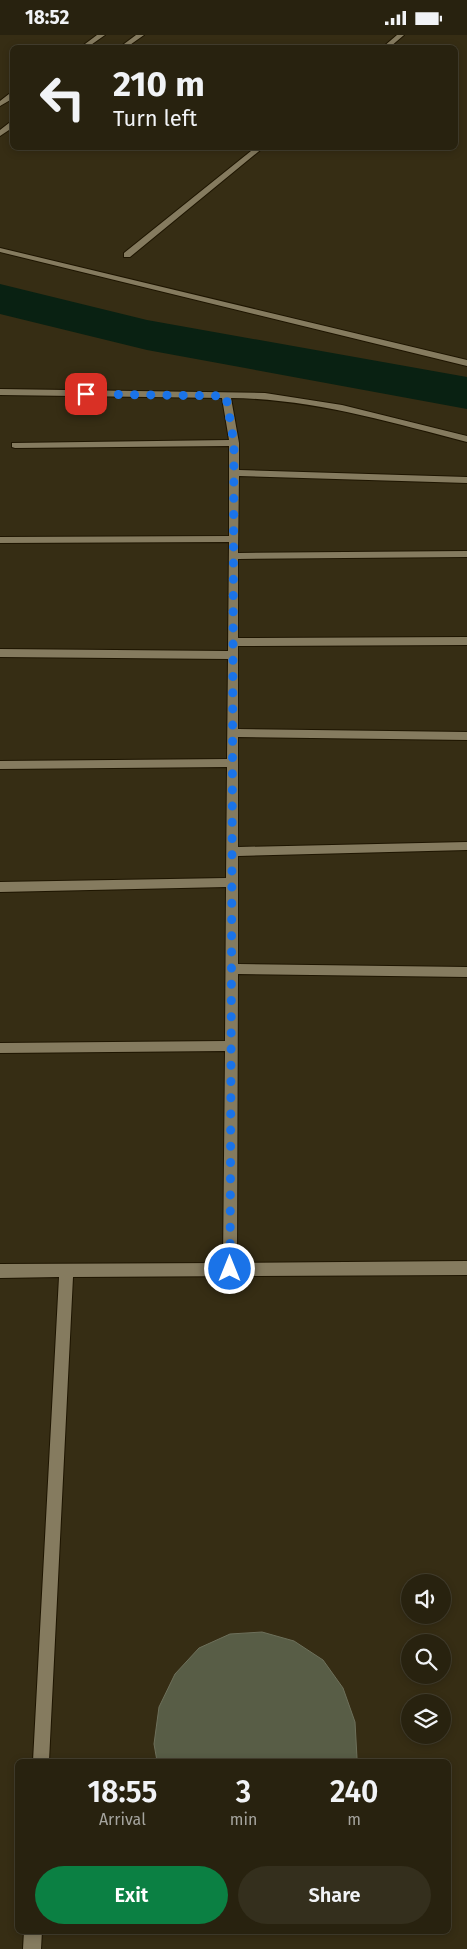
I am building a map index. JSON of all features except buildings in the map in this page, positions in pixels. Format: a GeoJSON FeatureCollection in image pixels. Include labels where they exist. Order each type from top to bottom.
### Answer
{"type":"FeatureCollection","features":[{"type":"Feature","properties":{"kind":"street"},"geometry":{"type":"LineString","coordinates":[[87,45],[102,35]]}},
{"type":"Feature","properties":{"kind":"street"},"geometry":{"type":"LineString","coordinates":[[126,45],[141,35]]}},
{"type":"Feature","properties":{"kind":"street"},"geometry":{"type":"LineString","coordinates":[[388,45],[401,35]]}},
{"type":"Feature","properties":{"kind":"street"},"geometry":{"type":"LineString","coordinates":[[127,255],[257,150]]}},
{"type":"Feature","properties":{"kind":"street"},"geometry":{"type":"LineString","coordinates":[[0,249],[254,313],[467,363]]}},
{"type":"Feature","properties":{"kind":"street"},"geometry":{"type":"LineString","coordinates":[[0,393],[302,399],[361,411],[467,439]]}},
{"type":"Feature","properties":{"kind":"street"},"geometry":{"type":"LineString","coordinates":[[226,396],[234,443],[230,1269]]}},
{"type":"Feature","properties":{"kind":"street"},"geometry":{"type":"LineString","coordinates":[[15,445],[234,443]]}},
{"type":"Feature","properties":{"kind":"street"},"geometry":{"type":"LineString","coordinates":[[234,473],[467,481]]}},
{"type":"Feature","properties":{"kind":"street"},"geometry":{"type":"LineString","coordinates":[[0,540],[233,539]]}},
{"type":"Feature","properties":{"kind":"street"},"geometry":{"type":"LineString","coordinates":[[233,556],[467,555]]}},
{"type":"Feature","properties":{"kind":"street"},"geometry":{"type":"LineString","coordinates":[[233,642],[467,641]]}},
{"type":"Feature","properties":{"kind":"street"},"geometry":{"type":"LineString","coordinates":[[0,653],[233,655]]}},
{"type":"Feature","properties":{"kind":"street"},"geometry":{"type":"LineString","coordinates":[[233,733],[467,736]]}},
{"type":"Feature","properties":{"kind":"street"},"geometry":{"type":"LineString","coordinates":[[0,765],[232,763]]}},
{"type":"Feature","properties":{"kind":"street"},"geometry":{"type":"LineString","coordinates":[[232,852],[467,846]]}},
{"type":"Feature","properties":{"kind":"street"},"geometry":{"type":"LineString","coordinates":[[0,887],[232,882]]}},
{"type":"Feature","properties":{"kind":"street"},"geometry":{"type":"LineString","coordinates":[[231,969],[467,972]]}},
{"type":"Feature","properties":{"kind":"street"},"geometry":{"type":"LineString","coordinates":[[0,1048],[231,1046]]}},
{"type":"Feature","properties":{"kind":"street"},"geometry":{"type":"LineString","coordinates":[[0,1271],[467,1267]]}},
{"type":"Feature","properties":{"kind":"street"},"geometry":{"type":"LineString","coordinates":[[41,1759],[66,1270]]}},
{"type":"Feature","properties":{"kind":"street"},"geometry":{"type":"LineString","coordinates":[[32,1949],[33,1934]]}},
{"type":"Feature","properties":{"kind":"waterway"},"geometry":{"type":"LineString","coordinates":[[0,299],[147,335],[467,393]]}},
{"type":"Feature","properties":{"kind":"route"},"geometry":{"type":"LineString","coordinates":[[86,394],[226,396],[234,443],[230,1269]]}}]}
